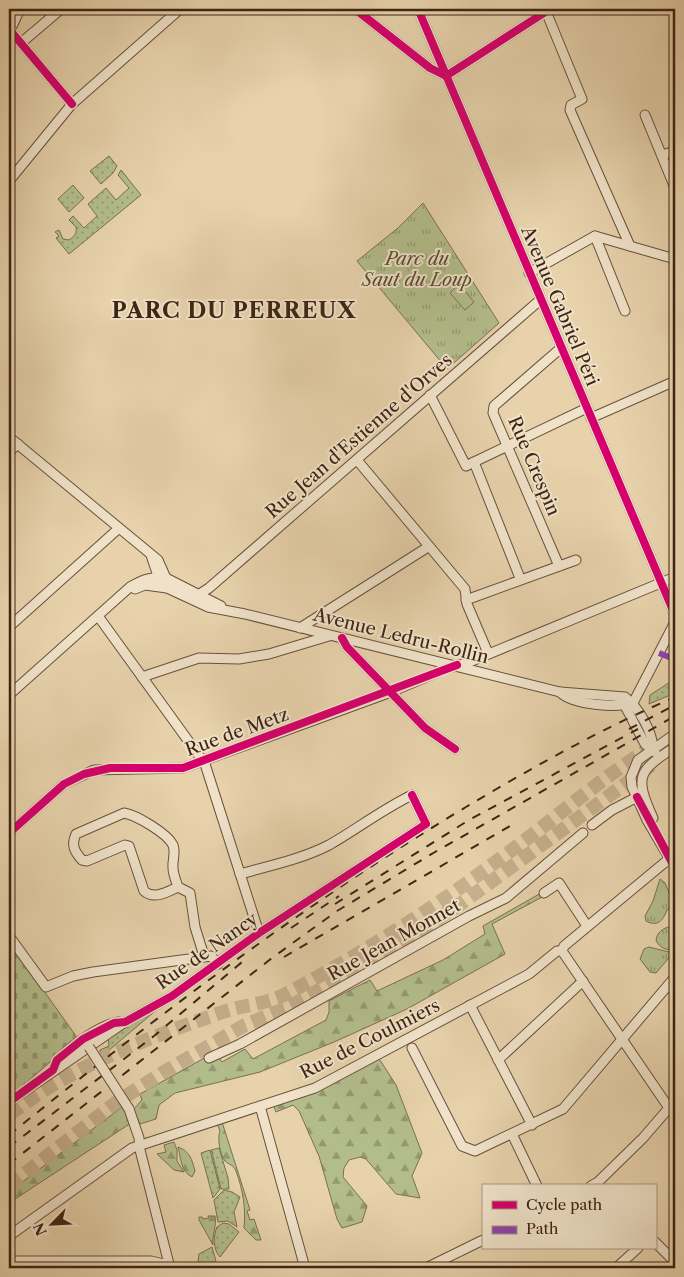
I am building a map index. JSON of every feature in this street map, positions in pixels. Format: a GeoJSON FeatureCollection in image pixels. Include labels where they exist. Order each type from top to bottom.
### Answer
{"type":"FeatureCollection","features":[{"type":"Feature","properties":{"kind":"street"},"geometry":{"type":"LineString","coordinates":[[20,9],[9,31],[72,104]]}},
{"type":"Feature","properties":{"kind":"street"},"geometry":{"type":"LineString","coordinates":[[21,43],[61,9]]}},
{"type":"Feature","properties":{"kind":"street"},"geometry":{"type":"LineString","coordinates":[[9,181],[72,104],[180,9]]}},
{"type":"Feature","properties":{"kind":"street"},"geometry":{"type":"LineString","coordinates":[[355,9],[430,68],[446,76],[547,10],[582,98],[571,105],[570,110],[630,246]]}},
{"type":"Feature","properties":{"kind":"street","name":"Avenue Gabriel Péri"},"geometry":{"type":"LineString","coordinates":[[418,9],[675,616]]}},
{"type":"Feature","properties":{"kind":"street"},"geometry":{"type":"LineString","coordinates":[[646,115],[675,188]]}},
{"type":"Feature","properties":{"kind":"street"},"geometry":{"type":"LineString","coordinates":[[662,155],[675,150]]}},
{"type":"Feature","properties":{"kind":"street"},"geometry":{"type":"LineString","coordinates":[[595,236],[625,311]]}},
{"type":"Feature","properties":{"kind":"street"},"geometry":{"type":"LineString","coordinates":[[529,273],[595,236],[675,259]]}},
{"type":"Feature","properties":{"kind":"street","name":"Rue Jean d'Estienne d'Orves"},"geometry":{"type":"LineString","coordinates":[[200,595],[540,300]]}},
{"type":"Feature","properties":{"kind":"street","name":"Rue Crespin"},"geometry":{"type":"LineString","coordinates":[[559,566],[493,413],[494,406],[561,348]]}},
{"type":"Feature","properties":{"kind":"street"},"geometry":{"type":"LineString","coordinates":[[591,418],[675,381]]}},
{"type":"Feature","properties":{"kind":"street"},"geometry":{"type":"LineString","coordinates":[[430,395],[466,466],[587,408]]}},
{"type":"Feature","properties":{"kind":"street"},"geometry":{"type":"LineString","coordinates":[[9,437],[151,555],[164,580]]}},
{"type":"Feature","properties":{"kind":"street"},"geometry":{"type":"LineString","coordinates":[[9,452],[18,444]]}},
{"type":"Feature","properties":{"kind":"street"},"geometry":{"type":"LineString","coordinates":[[357,460],[465,589],[466,600],[488,653]]}},
{"type":"Feature","properties":{"kind":"street"},"geometry":{"type":"LineString","coordinates":[[474,462],[520,578]]}},
{"type":"Feature","properties":{"kind":"street"},"geometry":{"type":"LineString","coordinates":[[9,626],[118,529]]}},
{"type":"Feature","properties":{"kind":"street"},"geometry":{"type":"LineString","coordinates":[[300,628],[428,547]]}},
{"type":"Feature","properties":{"kind":"street"},"geometry":{"type":"LineString","coordinates":[[466,600],[520,578],[576,560]]}},
{"type":"Feature","properties":{"kind":"street","name":"Rue de Metz"},"geometry":{"type":"LineString","coordinates":[[9,833],[64,784],[94,770],[183,768],[391,692],[675,577]]}},
{"type":"Feature","properties":{"kind":"street"},"geometry":{"type":"LineString","coordinates":[[9,695],[141,580],[164,580]]}},
{"type":"Feature","properties":{"kind":"street"},"geometry":{"type":"LineString","coordinates":[[125,592],[164,580]]}},
{"type":"Feature","properties":{"kind":"street","name":"Avenue Ledru-Rollin"},"geometry":{"type":"LineString","coordinates":[[164,580],[195,597],[200,595],[214,604],[234,612]]}},
{"type":"Feature","properties":{"kind":"street","name":"Avenue Ledru-Rollin"},"geometry":{"type":"LineString","coordinates":[[164,580],[208,608],[234,612],[457,666],[563,695],[584,704],[627,702]]}},
{"type":"Feature","properties":{"kind":"street"},"geometry":{"type":"LineString","coordinates":[[98,616],[203,761],[259,933]]}},
{"type":"Feature","properties":{"kind":"street"},"geometry":{"type":"LineString","coordinates":[[627,702],[644,682],[675,622]]}},
{"type":"Feature","properties":{"kind":"street"},"geometry":{"type":"LineString","coordinates":[[142,677],[199,658],[239,658],[269,654],[329,636]]}},
{"type":"Feature","properties":{"kind":"street"},"geometry":{"type":"LineString","coordinates":[[342,638],[347,647],[425,728],[454,749]]}},
{"type":"Feature","properties":{"kind":"street","name":"Avenue Ledru-Rollin"},"geometry":{"type":"LineString","coordinates":[[563,695],[588,695],[627,702]]}},
{"type":"Feature","properties":{"kind":"street"},"geometry":{"type":"LineString","coordinates":[[627,702],[653,739],[656,754]]}},
{"type":"Feature","properties":{"kind":"street"},"geometry":{"type":"LineString","coordinates":[[627,702],[645,744],[656,754]]}},
{"type":"Feature","properties":{"kind":"street"},"geometry":{"type":"LineString","coordinates":[[653,739],[675,734]]}},
{"type":"Feature","properties":{"kind":"street"},"geometry":{"type":"LineString","coordinates":[[640,796],[643,774],[656,754],[675,734]]}},
{"type":"Feature","properties":{"kind":"street"},"geometry":{"type":"LineString","coordinates":[[675,747],[638,760],[631,777],[652,828],[673,856],[675,868]]}},
{"type":"Feature","properties":{"kind":"street","name":"Rue de Nancy"},"geometry":{"type":"LineString","coordinates":[[9,1102],[125,1022],[172,996],[259,933],[426,824],[412,794],[370,817],[328,845],[302,856],[240,874]]}},
{"type":"Feature","properties":{"kind":"street"},"geometry":{"type":"LineString","coordinates":[[592,825],[612,810],[640,796]]}},
{"type":"Feature","properties":{"kind":"street"},"geometry":{"type":"LineString","coordinates":[[178,887],[155,896],[149,895],[144,890],[129,846],[125,844],[87,861],[82,860],[76,853],[72,843],[76,834],[124,813],[131,814],[153,827],[172,844],[175,856],[172,867],[178,887],[190,893],[195,927],[204,956]]}},
{"type":"Feature","properties":{"kind":"street","name":"Rue Jean Monnet"},"geometry":{"type":"LineString","coordinates":[[209,1058],[240,1044],[469,916],[506,898],[583,833]]}},
{"type":"Feature","properties":{"kind":"street","name":"Rue de Coulmiers"},"geometry":{"type":"LineString","coordinates":[[9,1236],[139,1145],[314,1088],[529,974],[556,951],[562,951],[564,946],[673,856]]}},
{"type":"Feature","properties":{"kind":"street"},"geometry":{"type":"LineString","coordinates":[[544,893],[560,883],[588,926]]}},
{"type":"Feature","properties":{"kind":"street"},"geometry":{"type":"LineString","coordinates":[[9,936],[46,987],[86,973],[182,961],[204,956],[211,956],[218,964]]}},
{"type":"Feature","properties":{"kind":"street"},"geometry":{"type":"LineString","coordinates":[[562,951],[622,1040],[673,1107],[597,1184]]}},
{"type":"Feature","properties":{"kind":"street"},"geometry":{"type":"LineString","coordinates":[[412,1048],[462,1146],[475,1151],[563,1110],[675,977]]}},
{"type":"Feature","properties":{"kind":"street"},"geometry":{"type":"LineString","coordinates":[[498,1060],[583,981]]}},
{"type":"Feature","properties":{"kind":"street"},"geometry":{"type":"LineString","coordinates":[[470,1005],[532,1125]]}},
{"type":"Feature","properties":{"kind":"street","name":"Rue de Nancy"},"geometry":{"type":"LineString","coordinates":[[53,1070],[57,1060],[83,1039],[114,1023],[125,1022]]}},
{"type":"Feature","properties":{"kind":"street"},"geometry":{"type":"LineString","coordinates":[[9,1262],[151,1262],[169,1266],[133,1117],[89,1047]]}},
{"type":"Feature","properties":{"kind":"street"},"geometry":{"type":"LineString","coordinates":[[260,1106],[305,1268]]}},
{"type":"Feature","properties":{"kind":"street"},"geometry":{"type":"LineString","coordinates":[[512,1134],[536,1184]]}},
{"type":"Feature","properties":{"kind":"street"},"geometry":{"type":"LineString","coordinates":[[426,1268],[440,1265],[482,1241]]}},
{"type":"Feature","properties":{"kind":"street"},"geometry":{"type":"LineString","coordinates":[[656,1243],[675,1262]]}},
{"type":"Feature","properties":{"kind":"street"},"geometry":{"type":"LineString","coordinates":[[616,1268],[636,1250]]}},
{"type":"Feature","properties":{"kind":"green space"},"geometry":{"type":"Polygon","coordinates":[[[109,156],[117,166],[113,173],[101,184],[90,171],[109,156]]]}},
{"type":"Feature","properties":{"kind":"green space"},"geometry":{"type":"Polygon","coordinates":[[[121,170],[141,195],[69,254],[56,238],[59,236],[55,232],[59,230],[63,239],[69,240],[76,231],[76,227],[69,220],[73,216],[84,228],[97,216],[88,204],[106,188],[116,200],[129,188],[118,175],[121,170]]]}},
{"type":"Feature","properties":{"kind":"green space"},"geometry":{"type":"Polygon","coordinates":[[[73,185],[84,198],[69,212],[58,199],[73,185]]]}},
{"type":"Feature","properties":{"kind":"green space","name":"Parc du Saut du Loup"},"geometry":{"type":"Polygon","coordinates":[[[423,203],[499,323],[447,369],[357,261],[398,228],[423,203]]]}},
{"type":"Feature","properties":{"kind":"green space"},"geometry":{"type":"Polygon","coordinates":[[[459,284],[474,302],[465,310],[450,293],[459,284]]]}},
{"type":"Feature","properties":{"kind":"green space"},"geometry":{"type":"Polygon","coordinates":[[[675,679],[675,693],[649,704],[650,695],[675,679]]]}},
{"type":"Feature","properties":{"kind":"green space"},"geometry":{"type":"Polygon","coordinates":[[[660,879],[665,883],[675,906],[667,910],[659,922],[650,923],[646,921],[645,916],[653,901],[660,879]]]}},
{"type":"Feature","properties":{"kind":"green space"},"geometry":{"type":"Polygon","coordinates":[[[557,889],[492,924],[505,954],[407,1009],[334,1042],[260,1072],[175,1093],[159,1105],[156,1119],[140,1124],[133,1110],[142,1100],[140,1094],[215,1052],[222,1062],[245,1049],[253,1059],[326,1020],[329,1012],[329,1001],[370,980],[377,991],[443,960],[485,934],[483,926],[541,893],[557,889]]]}},
{"type":"Feature","properties":{"kind":"green space"},"geometry":{"type":"Polygon","coordinates":[[[675,926],[675,949],[661,947],[656,940],[658,934],[665,928],[675,926]]]}},
{"type":"Feature","properties":{"kind":"green space"},"geometry":{"type":"Polygon","coordinates":[[[9,942],[76,1036],[76,1039],[9,1098],[9,942]]]}},
{"type":"Feature","properties":{"kind":"green space"},"geometry":{"type":"Polygon","coordinates":[[[649,947],[673,953],[656,973],[650,972],[640,959],[644,949],[649,947]]]}},
{"type":"Feature","properties":{"kind":"green space"},"geometry":{"type":"Polygon","coordinates":[[[167,1001],[101,1057],[100,1050],[109,1046],[108,1038],[167,1001]]]}},
{"type":"Feature","properties":{"kind":"green space"},"geometry":{"type":"Polygon","coordinates":[[[378,1057],[396,1085],[422,1153],[412,1176],[420,1198],[396,1194],[366,1159],[360,1157],[349,1160],[344,1168],[343,1177],[367,1206],[362,1222],[342,1228],[337,1219],[319,1156],[299,1111],[293,1105],[276,1112],[273,1104],[378,1057]]]}},
{"type":"Feature","properties":{"kind":"green space"},"geometry":{"type":"Polygon","coordinates":[[[122,1107],[131,1123],[9,1203],[9,1192],[122,1107]]]}},
{"type":"Feature","properties":{"kind":"green space"},"geometry":{"type":"Polygon","coordinates":[[[222,1122],[250,1210],[247,1211],[250,1220],[254,1219],[261,1240],[256,1240],[244,1228],[242,1192],[236,1171],[223,1158],[220,1146],[220,1131],[217,1123],[222,1122]]]}},
{"type":"Feature","properties":{"kind":"green space"},"geometry":{"type":"Polygon","coordinates":[[[174,1142],[177,1150],[177,1161],[184,1172],[174,1170],[157,1154],[166,1152],[164,1145],[174,1142]]]}},
{"type":"Feature","properties":{"kind":"green space"},"geometry":{"type":"Polygon","coordinates":[[[178,1147],[188,1153],[195,1171],[192,1177],[183,1168],[178,1147]]]}},
{"type":"Feature","properties":{"kind":"green space"},"geometry":{"type":"Polygon","coordinates":[[[219,1148],[228,1178],[229,1189],[221,1189],[211,1150],[219,1148]]]}},
{"type":"Feature","properties":{"kind":"green space"},"geometry":{"type":"Polygon","coordinates":[[[210,1150],[220,1189],[213,1198],[201,1153],[210,1150]]]}},
{"type":"Feature","properties":{"kind":"green space"},"geometry":{"type":"Polygon","coordinates":[[[224,1190],[240,1197],[234,1212],[237,1227],[228,1221],[218,1222],[214,1200],[224,1190]]]}},
{"type":"Feature","properties":{"kind":"green space"},"geometry":{"type":"Polygon","coordinates":[[[208,1216],[215,1216],[213,1245],[199,1220],[199,1217],[203,1219],[209,1218],[208,1216]]]}},
{"type":"Feature","properties":{"kind":"green space"},"geometry":{"type":"Polygon","coordinates":[[[223,1223],[229,1224],[239,1232],[220,1257],[216,1251],[214,1239],[217,1227],[223,1223]]]}},
{"type":"Feature","properties":{"kind":"green space"},"geometry":{"type":"Polygon","coordinates":[[[212,1247],[216,1261],[210,1267],[204,1268],[198,1261],[199,1254],[212,1247]]]}},
{"type":"Feature","properties":{"kind":"tunnel"},"geometry":{"type":"LineString","coordinates":[[9,1115],[59,1081],[113,1054],[169,1031],[226,1011],[277,998],[340,964],[395,931],[475,877],[610,775],[647,750]]}},
{"type":"Feature","properties":{"kind":"tunnel"},"geometry":{"type":"LineString","coordinates":[[9,1186],[118,1101],[164,1072],[245,1025],[287,1008],[375,959],[459,905],[654,763]]}},
{"type":"Feature","properties":{"kind":"railway"},"geometry":{"type":"LineString","coordinates":[[9,1135],[175,1005],[232,963],[289,922],[406,844],[517,777],[595,735],[675,697]]}},
{"type":"Feature","properties":{"kind":"railway"},"geometry":{"type":"LineString","coordinates":[[629,729],[675,705]]}},
{"type":"Feature","properties":{"kind":"railway"},"geometry":{"type":"LineString","coordinates":[[9,1164],[272,958],[337,911],[435,852],[675,716]]}},
{"type":"Feature","properties":{"kind":"railway"},"geometry":{"type":"LineString","coordinates":[[335,904],[469,820],[638,729]]}},
{"type":"Feature","properties":{"kind":"railway"},"geometry":{"type":"LineString","coordinates":[[284,957],[517,822]]}},
{"type":"Feature","properties":{"kind":"railway"},"geometry":{"type":"LineString","coordinates":[[291,928],[339,896]]}},
{"type":"Feature","properties":{"kind":"railway"},"geometry":{"type":"LineString","coordinates":[[9,1147],[154,1036],[242,962]]}},
{"type":"Feature","properties":{"kind":"marked path"},"geometry":{"type":"LineString","coordinates":[[659,653],[669,657],[675,654]]}},
{"type":"Feature","properties":{"kind":"cycle path"},"geometry":{"type":"LineString","coordinates":[[355,9],[430,68],[446,76]]}},
{"type":"Feature","properties":{"kind":"cycle path"},"geometry":{"type":"LineString","coordinates":[[418,9],[675,615]]}},
{"type":"Feature","properties":{"kind":"cycle path"},"geometry":{"type":"LineString","coordinates":[[446,76],[550,9]]}},
{"type":"Feature","properties":{"kind":"cycle path"},"geometry":{"type":"LineString","coordinates":[[9,29],[72,104]]}},
{"type":"Feature","properties":{"kind":"cycle path"},"geometry":{"type":"LineString","coordinates":[[342,638],[347,647],[425,728],[455,749]]}},
{"type":"Feature","properties":{"kind":"cycle path"},"geometry":{"type":"LineString","coordinates":[[9,833],[64,784],[84,774],[110,768],[183,768],[457,665]]}},
{"type":"Feature","properties":{"kind":"cycle path"},"geometry":{"type":"LineString","coordinates":[[9,1102],[53,1070],[57,1060],[83,1039],[114,1023],[125,1022],[172,996],[259,933],[426,824],[412,795]]}},
{"type":"Feature","properties":{"kind":"cycle path"},"geometry":{"type":"LineString","coordinates":[[637,797],[675,868]]}},
{"type":"Feature","properties":{"kind":"district","name":"PARC DU PERREUX"},"geometry":{"type":"Point","coordinates":[234,310]}}]}
